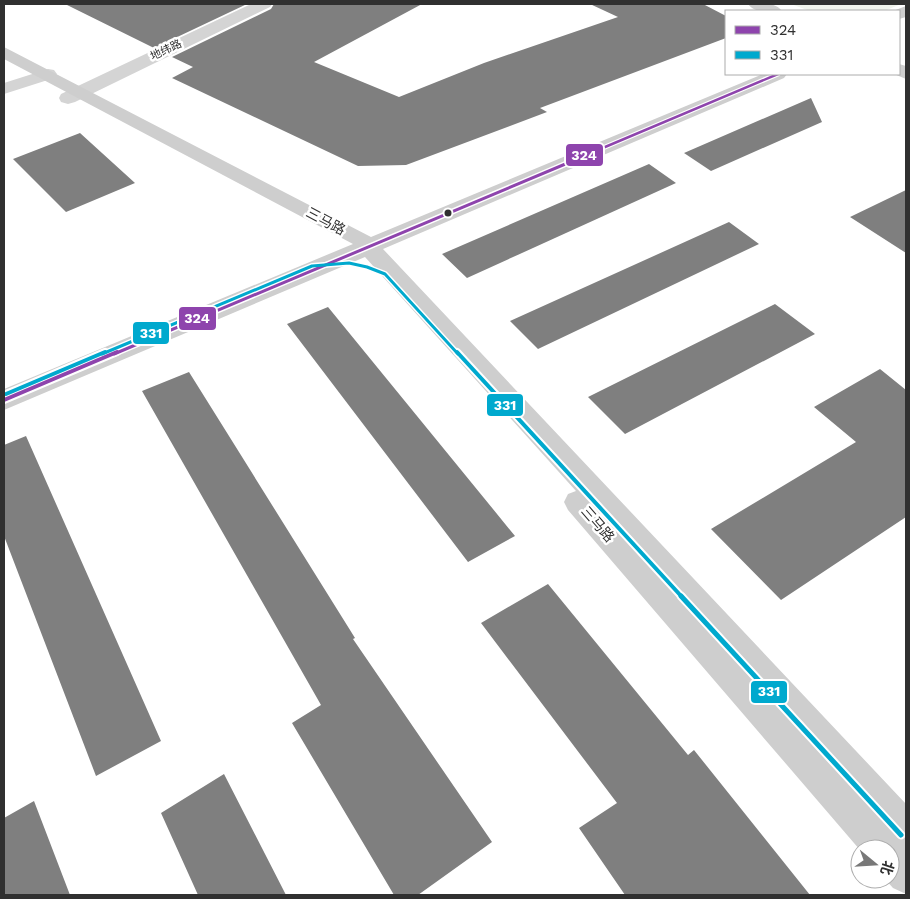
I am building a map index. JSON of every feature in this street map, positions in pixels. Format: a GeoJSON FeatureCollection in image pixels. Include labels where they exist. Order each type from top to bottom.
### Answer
{"type":"FeatureCollection","features":[{"type":"Feature","properties":{"kind":"street","name":"地纬路"},"geometry":{"type":"LineString","coordinates":[[74,94],[264,4]]}},
{"type":"Feature","properties":{"kind":"street"},"geometry":{"type":"LineString","coordinates":[[756,4],[771,10]]}},
{"type":"Feature","properties":{"kind":"street","name":"三马路"},"geometry":{"type":"LineString","coordinates":[[4,52],[40,77]]}},
{"type":"Feature","properties":{"kind":"street","name":"三马路"},"geometry":{"type":"LineString","coordinates":[[4,64],[40,77],[74,94],[389,269],[906,831]]}},
{"type":"Feature","properties":{"kind":"street"},"geometry":{"type":"LineString","coordinates":[[4,400],[356,249],[753,75]]}},
{"type":"Feature","properties":{"kind":"street"},"geometry":{"type":"LineString","coordinates":[[4,388],[310,260],[356,249],[776,75]]}},
{"type":"Feature","properties":{"kind":"street"},"geometry":{"type":"LineString","coordinates":[[4,89],[40,77]]}},
{"type":"Feature","properties":{"kind":"street","name":"三马路"},"geometry":{"type":"LineString","coordinates":[[356,249],[875,839]]}},
{"type":"Feature","properties":{"kind":"shaded area"},"geometry":{"type":"Polygon","coordinates":[[[791,4],[901,4],[886,10],[807,10],[791,4]]]}},
{"type":"Feature","properties":{"kind":"building"},"geometry":{"type":"Polygon","coordinates":[[[65,4],[247,4],[154,48],[65,4]]]}},
{"type":"Feature","properties":{"kind":"building"},"geometry":{"type":"Polygon","coordinates":[[[274,4],[422,4],[314,62],[399,97],[484,63],[618,17],[590,4],[703,4],[725,15],[725,38],[540,108],[547,112],[406,165],[358,166],[172,78],[193,67],[172,57],[271,9],[274,4]]]}},
{"type":"Feature","properties":{"kind":"building"},"geometry":{"type":"Polygon","coordinates":[[[811,98],[822,122],[711,171],[684,153],[811,98]]]}},
{"type":"Feature","properties":{"kind":"building"},"geometry":{"type":"Polygon","coordinates":[[[80,133],[135,183],[66,212],[13,159],[80,133]]]}},
{"type":"Feature","properties":{"kind":"building"},"geometry":{"type":"Polygon","coordinates":[[[649,164],[676,183],[467,278],[442,254],[649,164]]]}},
{"type":"Feature","properties":{"kind":"building"},"geometry":{"type":"Polygon","coordinates":[[[906,190],[906,253],[850,217],[906,190]]]}},
{"type":"Feature","properties":{"kind":"building"},"geometry":{"type":"Polygon","coordinates":[[[729,222],[759,244],[538,349],[510,321],[729,222]]]}},
{"type":"Feature","properties":{"kind":"building"},"geometry":{"type":"Polygon","coordinates":[[[775,304],[815,334],[625,434],[588,397],[775,304]]]}},
{"type":"Feature","properties":{"kind":"building"},"geometry":{"type":"Polygon","coordinates":[[[328,307],[515,536],[468,562],[287,324],[328,307]]]}},
{"type":"Feature","properties":{"kind":"building"},"geometry":{"type":"Polygon","coordinates":[[[880,369],[906,390],[906,517],[781,600],[711,529],[856,442],[814,407],[880,369]]]}},
{"type":"Feature","properties":{"kind":"building"},"geometry":{"type":"Polygon","coordinates":[[[189,372],[355,638],[353,639],[492,842],[418,895],[394,895],[292,723],[321,705],[142,391],[189,372]]]}},
{"type":"Feature","properties":{"kind":"building"},"geometry":{"type":"Polygon","coordinates":[[[26,436],[161,741],[96,776],[4,536],[4,445],[26,436]]]}},
{"type":"Feature","properties":{"kind":"building"},"geometry":{"type":"Polygon","coordinates":[[[548,584],[688,755],[694,750],[810,895],[625,895],[579,828],[617,803],[481,623],[548,584]]]}},
{"type":"Feature","properties":{"kind":"building"},"geometry":{"type":"Polygon","coordinates":[[[224,774],[286,895],[198,895],[161,813],[224,774]]]}},
{"type":"Feature","properties":{"kind":"building"},"geometry":{"type":"Polygon","coordinates":[[[34,801],[70,895],[4,895],[4,818],[34,801]]]}},
{"type":"Feature","properties":{"kind":"transit line","name":"324"},"geometry":{"type":"LineString","coordinates":[[4,400],[776,75]]}},
{"type":"Feature","properties":{"kind":"transit line","name":"331"},"geometry":{"type":"LineString","coordinates":[[6,394],[312,266],[349,263],[358,264],[385,274],[901,835]]}}]}
